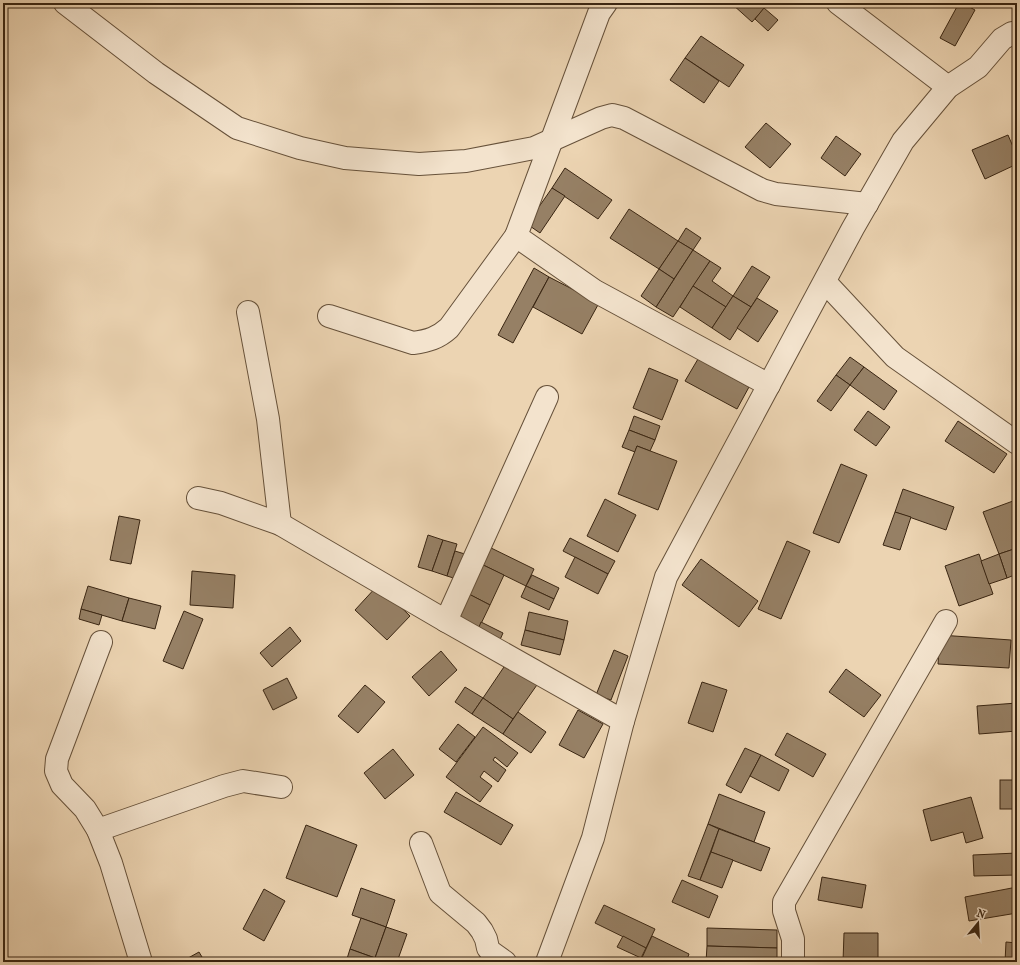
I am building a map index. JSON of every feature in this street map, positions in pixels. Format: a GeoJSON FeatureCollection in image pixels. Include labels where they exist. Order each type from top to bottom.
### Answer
{"type":"FeatureCollection","features":[{"type":"Feature","properties":{"kind":"street"},"geometry":{"type":"LineString","coordinates":[[65,3],[156,73],[237,128],[300,148],[345,158],[419,164],[466,161],[534,148],[601,118],[612,115],[624,118],[762,190],[776,194],[867,204]]}},
{"type":"Feature","properties":{"kind":"street"},"geometry":{"type":"LineString","coordinates":[[329,316],[413,343],[425,342],[434,339],[449,328],[516,236],[599,13],[606,3]]}},
{"type":"Feature","properties":{"kind":"street"},"geometry":{"type":"LineString","coordinates":[[838,3],[948,87]]}},
{"type":"Feature","properties":{"kind":"street"},"geometry":{"type":"LineString","coordinates":[[547,962],[593,838],[623,721],[666,577],[867,204],[903,141],[948,87],[978,67],[1002,39],[1012,33],[1017,34]]}},
{"type":"Feature","properties":{"kind":"street"},"geometry":{"type":"LineString","coordinates":[[516,236],[595,291],[769,385]]}},
{"type":"Feature","properties":{"kind":"street"},"geometry":{"type":"LineString","coordinates":[[825,282],[895,357],[1017,443]]}},
{"type":"Feature","properties":{"kind":"street"},"geometry":{"type":"LineString","coordinates":[[248,312],[268,419],[280,524]]}},
{"type":"Feature","properties":{"kind":"street"},"geometry":{"type":"LineString","coordinates":[[446,621],[547,397]]}},
{"type":"Feature","properties":{"kind":"street"},"geometry":{"type":"LineString","coordinates":[[198,498],[221,503],[280,524],[446,621],[623,721]]}},
{"type":"Feature","properties":{"kind":"street"},"geometry":{"type":"LineString","coordinates":[[793,962],[793,939],[784,910],[784,902],[946,621]]}},
{"type":"Feature","properties":{"kind":"street"},"geometry":{"type":"LineString","coordinates":[[101,642],[57,758],[56,771],[62,785],[85,809],[98,830],[111,863],[141,962]]}},
{"type":"Feature","properties":{"kind":"street"},"geometry":{"type":"LineString","coordinates":[[98,830],[224,786],[243,781],[281,787]]}},
{"type":"Feature","properties":{"kind":"street"},"geometry":{"type":"LineString","coordinates":[[421,843],[440,893],[476,923],[484,935],[488,948],[505,962]]}},
{"type":"Feature","properties":{"kind":"building"},"geometry":{"type":"Polygon","coordinates":[[[769,3],[752,22],[732,4],[769,3]]]}},
{"type":"Feature","properties":{"kind":"building"},"geometry":{"type":"Polygon","coordinates":[[[959,3],[962,3],[975,10],[955,46],[940,38],[959,3]]]}},
{"type":"Feature","properties":{"kind":"building"},"geometry":{"type":"Polygon","coordinates":[[[764,8],[778,20],[768,31],[755,19],[764,8]]]}},
{"type":"Feature","properties":{"kind":"building"},"geometry":{"type":"Polygon","coordinates":[[[701,36],[744,65],[729,87],[685,58],[701,36]]]}},
{"type":"Feature","properties":{"kind":"building"},"geometry":{"type":"Polygon","coordinates":[[[685,58],[719,81],[704,103],[670,80],[685,58]]]}},
{"type":"Feature","properties":{"kind":"building"},"geometry":{"type":"Polygon","coordinates":[[[766,123],[791,144],[770,168],[745,147],[766,123]]]}},
{"type":"Feature","properties":{"kind":"building"},"geometry":{"type":"Polygon","coordinates":[[[1008,135],[1017,156],[1017,164],[985,179],[972,150],[1008,135]]]}},
{"type":"Feature","properties":{"kind":"building"},"geometry":{"type":"Polygon","coordinates":[[[836,136],[861,154],[845,176],[821,158],[836,136]]]}},
{"type":"Feature","properties":{"kind":"building"},"geometry":{"type":"Polygon","coordinates":[[[565,168],[612,200],[598,219],[552,188],[565,168]]]}},
{"type":"Feature","properties":{"kind":"building"},"geometry":{"type":"Polygon","coordinates":[[[552,188],[565,196],[540,233],[527,224],[552,188]]]}},
{"type":"Feature","properties":{"kind":"building"},"geometry":{"type":"Polygon","coordinates":[[[629,209],[678,241],[659,269],[610,238],[629,209]]]}},
{"type":"Feature","properties":{"kind":"building"},"geometry":{"type":"Polygon","coordinates":[[[686,228],[701,238],[693,250],[678,241],[686,228]]]}},
{"type":"Feature","properties":{"kind":"building"},"geometry":{"type":"Polygon","coordinates":[[[678,241],[693,250],[674,279],[659,269],[678,241]]]}},
{"type":"Feature","properties":{"kind":"building"},"geometry":{"type":"Polygon","coordinates":[[[693,250],[710,261],[673,317],[656,307],[693,250]]]}},
{"type":"Feature","properties":{"kind":"building"},"geometry":{"type":"Polygon","coordinates":[[[710,261],[721,268],[712,281],[733,296],[726,307],[693,286],[710,261]]]}},
{"type":"Feature","properties":{"kind":"building"},"geometry":{"type":"Polygon","coordinates":[[[752,266],[770,277],[751,307],[733,296],[752,266]]]}},
{"type":"Feature","properties":{"kind":"building"},"geometry":{"type":"Polygon","coordinates":[[[534,268],[549,277],[513,343],[498,335],[534,268]]]}},
{"type":"Feature","properties":{"kind":"building"},"geometry":{"type":"Polygon","coordinates":[[[659,269],[674,279],[656,307],[641,296],[659,269]]]}},
{"type":"Feature","properties":{"kind":"building"},"geometry":{"type":"Polygon","coordinates":[[[549,277],[599,303],[582,334],[533,307],[549,277]]]}},
{"type":"Feature","properties":{"kind":"building"},"geometry":{"type":"Polygon","coordinates":[[[693,286],[726,307],[712,328],[680,307],[693,286]]]}},
{"type":"Feature","properties":{"kind":"building"},"geometry":{"type":"Polygon","coordinates":[[[733,296],[751,307],[730,340],[712,328],[733,296]]]}},
{"type":"Feature","properties":{"kind":"building"},"geometry":{"type":"Polygon","coordinates":[[[757,298],[778,311],[758,342],[737,328],[757,298]]]}},
{"type":"Feature","properties":{"kind":"building"},"geometry":{"type":"Polygon","coordinates":[[[850,357],[864,367],[850,385],[836,375],[850,357]]]}},
{"type":"Feature","properties":{"kind":"building"},"geometry":{"type":"Polygon","coordinates":[[[698,359],[749,387],[737,409],[685,381],[698,359]]]}},
{"type":"Feature","properties":{"kind":"building"},"geometry":{"type":"Polygon","coordinates":[[[864,367],[897,391],[884,410],[850,385],[864,367]]]}},
{"type":"Feature","properties":{"kind":"building"},"geometry":{"type":"Polygon","coordinates":[[[649,368],[678,380],[662,420],[633,408],[649,368]]]}},
{"type":"Feature","properties":{"kind":"building"},"geometry":{"type":"Polygon","coordinates":[[[836,375],[850,385],[831,411],[817,401],[836,375]]]}},
{"type":"Feature","properties":{"kind":"building"},"geometry":{"type":"Polygon","coordinates":[[[868,411],[890,427],[876,446],[854,430],[868,411]]]}},
{"type":"Feature","properties":{"kind":"building"},"geometry":{"type":"Polygon","coordinates":[[[634,416],[660,426],[655,440],[629,430],[634,416]]]}},
{"type":"Feature","properties":{"kind":"building"},"geometry":{"type":"Polygon","coordinates":[[[958,421],[1007,454],[994,473],[945,441],[958,421]]]}},
{"type":"Feature","properties":{"kind":"building"},"geometry":{"type":"Polygon","coordinates":[[[629,430],[655,440],[650,451],[637,446],[635,452],[622,447],[629,430]]]}},
{"type":"Feature","properties":{"kind":"building"},"geometry":{"type":"Polygon","coordinates":[[[637,446],[677,461],[658,510],[618,494],[637,446]]]}},
{"type":"Feature","properties":{"kind":"building"},"geometry":{"type":"Polygon","coordinates":[[[841,464],[867,475],[839,543],[813,533],[841,464]]]}},
{"type":"Feature","properties":{"kind":"building"},"geometry":{"type":"Polygon","coordinates":[[[903,489],[954,507],[946,530],[895,512],[903,489]]]}},
{"type":"Feature","properties":{"kind":"building"},"geometry":{"type":"Polygon","coordinates":[[[605,499],[636,515],[618,552],[587,536],[605,499]]]}},
{"type":"Feature","properties":{"kind":"building"},"geometry":{"type":"Polygon","coordinates":[[[1013,501],[1017,514],[1017,548],[999,554],[983,512],[1013,501]]]}},
{"type":"Feature","properties":{"kind":"building"},"geometry":{"type":"Polygon","coordinates":[[[895,512],[911,517],[900,550],[883,545],[895,512]]]}},
{"type":"Feature","properties":{"kind":"building"},"geometry":{"type":"Polygon","coordinates":[[[119,516],[140,520],[131,564],[110,560],[119,516]]]}},
{"type":"Feature","properties":{"kind":"building"},"geometry":{"type":"Polygon","coordinates":[[[428,535],[443,540],[432,571],[418,567],[428,535]]]}},
{"type":"Feature","properties":{"kind":"building"},"geometry":{"type":"Polygon","coordinates":[[[570,538],[615,561],[608,574],[563,551],[570,538]]]}},
{"type":"Feature","properties":{"kind":"building"},"geometry":{"type":"Polygon","coordinates":[[[443,540],[457,544],[447,576],[432,571],[443,540]]]}},
{"type":"Feature","properties":{"kind":"building"},"geometry":{"type":"Polygon","coordinates":[[[787,541],[810,551],[781,619],[758,609],[787,541]]]}},
{"type":"Feature","properties":{"kind":"building"},"geometry":{"type":"Polygon","coordinates":[[[487,546],[534,569],[526,586],[479,563],[487,546]]]}},
{"type":"Feature","properties":{"kind":"building"},"geometry":{"type":"Polygon","coordinates":[[[1017,548],[1017,574],[1007,578],[999,554],[1017,548]]]}},
{"type":"Feature","properties":{"kind":"building"},"geometry":{"type":"Polygon","coordinates":[[[455,551],[468,555],[460,580],[447,576],[455,551]]]}},
{"type":"Feature","properties":{"kind":"building"},"geometry":{"type":"Polygon","coordinates":[[[979,554],[993,594],[959,606],[945,566],[979,554]]]}},
{"type":"Feature","properties":{"kind":"building"},"geometry":{"type":"Polygon","coordinates":[[[999,554],[1007,578],[989,584],[981,561],[999,554]]]}},
{"type":"Feature","properties":{"kind":"building"},"geometry":{"type":"Polygon","coordinates":[[[575,557],[608,574],[598,594],[565,577],[575,557]]]}},
{"type":"Feature","properties":{"kind":"building"},"geometry":{"type":"Polygon","coordinates":[[[701,559],[758,601],[739,627],[682,585],[701,559]]]}},
{"type":"Feature","properties":{"kind":"building"},"geometry":{"type":"Polygon","coordinates":[[[479,563],[504,575],[490,605],[465,592],[479,563]]]}},
{"type":"Feature","properties":{"kind":"building"},"geometry":{"type":"Polygon","coordinates":[[[192,571],[235,575],[233,608],[190,605],[192,571]]]}},
{"type":"Feature","properties":{"kind":"building"},"geometry":{"type":"Polygon","coordinates":[[[532,575],[559,588],[554,599],[526,586],[532,575]]]}},
{"type":"Feature","properties":{"kind":"building"},"geometry":{"type":"Polygon","coordinates":[[[378,585],[410,616],[387,640],[355,610],[378,585]]]}},
{"type":"Feature","properties":{"kind":"building"},"geometry":{"type":"Polygon","coordinates":[[[88,586],[129,598],[122,621],[81,609],[88,586]]]}},
{"type":"Feature","properties":{"kind":"building"},"geometry":{"type":"Polygon","coordinates":[[[526,586],[554,599],[549,610],[521,597],[526,586]]]}},
{"type":"Feature","properties":{"kind":"building"},"geometry":{"type":"Polygon","coordinates":[[[465,592],[490,605],[477,632],[452,619],[465,592]]]}},
{"type":"Feature","properties":{"kind":"building"},"geometry":{"type":"Polygon","coordinates":[[[129,598],[161,606],[155,629],[122,621],[129,598]]]}},
{"type":"Feature","properties":{"kind":"building"},"geometry":{"type":"Polygon","coordinates":[[[81,609],[102,615],[99,625],[79,619],[81,609]]]}},
{"type":"Feature","properties":{"kind":"building"},"geometry":{"type":"Polygon","coordinates":[[[184,611],[203,619],[183,669],[163,661],[184,611]]]}},
{"type":"Feature","properties":{"kind":"building"},"geometry":{"type":"Polygon","coordinates":[[[529,612],[568,621],[564,640],[525,630],[529,612]]]}},
{"type":"Feature","properties":{"kind":"building"},"geometry":{"type":"Polygon","coordinates":[[[481,622],[503,633],[499,642],[477,632],[481,622]]]}},
{"type":"Feature","properties":{"kind":"building"},"geometry":{"type":"Polygon","coordinates":[[[290,627],[301,641],[272,667],[260,653],[290,627]]]}},
{"type":"Feature","properties":{"kind":"building"},"geometry":{"type":"Polygon","coordinates":[[[525,630],[564,640],[560,655],[521,645],[525,630]]]}},
{"type":"Feature","properties":{"kind":"building"},"geometry":{"type":"Polygon","coordinates":[[[940,635],[1011,640],[1009,668],[938,664],[940,635]]]}},
{"type":"Feature","properties":{"kind":"building"},"geometry":{"type":"Polygon","coordinates":[[[614,650],[628,656],[611,700],[596,695],[614,650]]]}},
{"type":"Feature","properties":{"kind":"building"},"geometry":{"type":"Polygon","coordinates":[[[441,651],[457,670],[429,696],[412,677],[441,651]]]}},
{"type":"Feature","properties":{"kind":"building"},"geometry":{"type":"Polygon","coordinates":[[[508,661],[539,682],[513,719],[483,698],[508,661]]]}},
{"type":"Feature","properties":{"kind":"building"},"geometry":{"type":"Polygon","coordinates":[[[846,669],[881,695],[864,717],[829,692],[846,669]]]}},
{"type":"Feature","properties":{"kind":"building"},"geometry":{"type":"Polygon","coordinates":[[[287,678],[297,698],[273,710],[263,690],[287,678]]]}},
{"type":"Feature","properties":{"kind":"building"},"geometry":{"type":"Polygon","coordinates":[[[702,682],[727,690],[713,732],[688,723],[702,682]]]}},
{"type":"Feature","properties":{"kind":"building"},"geometry":{"type":"Polygon","coordinates":[[[365,685],[385,702],[358,733],[338,716],[365,685]]]}},
{"type":"Feature","properties":{"kind":"building"},"geometry":{"type":"Polygon","coordinates":[[[465,687],[483,698],[472,714],[455,702],[465,687]]]}},
{"type":"Feature","properties":{"kind":"building"},"geometry":{"type":"Polygon","coordinates":[[[483,698],[513,719],[503,734],[472,714],[483,698]]]}},
{"type":"Feature","properties":{"kind":"building"},"geometry":{"type":"Polygon","coordinates":[[[1017,703],[1017,731],[979,734],[977,706],[1017,703]]]}},
{"type":"Feature","properties":{"kind":"building"},"geometry":{"type":"Polygon","coordinates":[[[578,710],[603,724],[584,758],[559,745],[578,710]]]}},
{"type":"Feature","properties":{"kind":"building"},"geometry":{"type":"Polygon","coordinates":[[[518,712],[546,732],[531,753],[503,734],[518,712]]]}},
{"type":"Feature","properties":{"kind":"building"},"geometry":{"type":"Polygon","coordinates":[[[458,724],[475,737],[456,762],[439,749],[458,724]]]}},
{"type":"Feature","properties":{"kind":"building"},"geometry":{"type":"Polygon","coordinates":[[[483,727],[518,753],[507,767],[495,757],[493,760],[506,770],[498,782],[484,771],[480,777],[492,786],[480,802],[446,777],[483,727]]]}},
{"type":"Feature","properties":{"kind":"building"},"geometry":{"type":"Polygon","coordinates":[[[787,733],[826,754],[813,777],[775,755],[787,733]]]}},
{"type":"Feature","properties":{"kind":"building"},"geometry":{"type":"Polygon","coordinates":[[[745,748],[761,755],[741,793],[726,785],[745,748]]]}},
{"type":"Feature","properties":{"kind":"building"},"geometry":{"type":"Polygon","coordinates":[[[393,749],[414,775],[385,799],[364,773],[393,749]]]}},
{"type":"Feature","properties":{"kind":"building"},"geometry":{"type":"Polygon","coordinates":[[[761,755],[789,770],[779,791],[750,776],[761,755]]]}},
{"type":"Feature","properties":{"kind":"building"},"geometry":{"type":"Polygon","coordinates":[[[1000,780],[1017,780],[1017,809],[1000,809],[1000,780]]]}},
{"type":"Feature","properties":{"kind":"building"},"geometry":{"type":"Polygon","coordinates":[[[456,792],[513,825],[501,845],[444,812],[456,792]]]}},
{"type":"Feature","properties":{"kind":"building"},"geometry":{"type":"Polygon","coordinates":[[[719,794],[765,812],[754,842],[708,824],[719,794]]]}},
{"type":"Feature","properties":{"kind":"building"},"geometry":{"type":"Polygon","coordinates":[[[971,797],[983,838],[966,843],[963,832],[931,841],[923,810],[971,797]]]}},
{"type":"Feature","properties":{"kind":"building"},"geometry":{"type":"Polygon","coordinates":[[[708,824],[719,829],[700,880],[688,876],[708,824]]]}},
{"type":"Feature","properties":{"kind":"building"},"geometry":{"type":"Polygon","coordinates":[[[306,825],[357,845],[337,897],[286,878],[306,825]]]}},
{"type":"Feature","properties":{"kind":"building"},"geometry":{"type":"Polygon","coordinates":[[[719,829],[770,848],[761,871],[711,852],[719,829]]]}},
{"type":"Feature","properties":{"kind":"building"},"geometry":{"type":"Polygon","coordinates":[[[711,852],[733,860],[722,888],[700,880],[711,852]]]}},
{"type":"Feature","properties":{"kind":"building"},"geometry":{"type":"Polygon","coordinates":[[[1017,853],[1017,875],[974,876],[973,855],[1017,853]]]}},
{"type":"Feature","properties":{"kind":"building"},"geometry":{"type":"Polygon","coordinates":[[[822,877],[866,885],[862,908],[818,900],[822,877]]]}},
{"type":"Feature","properties":{"kind":"building"},"geometry":{"type":"Polygon","coordinates":[[[682,880],[718,896],[709,918],[672,902],[682,880]]]}},
{"type":"Feature","properties":{"kind":"building"},"geometry":{"type":"Polygon","coordinates":[[[1017,887],[1017,913],[969,921],[965,897],[1017,887]]]}},
{"type":"Feature","properties":{"kind":"building"},"geometry":{"type":"Polygon","coordinates":[[[361,888],[395,900],[386,927],[352,915],[361,888]]]}},
{"type":"Feature","properties":{"kind":"building"},"geometry":{"type":"Polygon","coordinates":[[[264,889],[285,901],[264,941],[243,929],[264,889]]]}},
{"type":"Feature","properties":{"kind":"building"},"geometry":{"type":"Polygon","coordinates":[[[604,905],[655,929],[646,948],[595,923],[604,905]]]}},
{"type":"Feature","properties":{"kind":"building"},"geometry":{"type":"Polygon","coordinates":[[[361,918],[386,927],[375,958],[350,949],[361,918]]]}},
{"type":"Feature","properties":{"kind":"building"},"geometry":{"type":"Polygon","coordinates":[[[386,927],[407,934],[397,962],[385,962],[375,958],[386,927]]]}},
{"type":"Feature","properties":{"kind":"building"},"geometry":{"type":"Polygon","coordinates":[[[707,928],[777,930],[777,948],[707,946],[707,928]]]}},
{"type":"Feature","properties":{"kind":"building"},"geometry":{"type":"Polygon","coordinates":[[[844,933],[878,933],[878,962],[843,962],[844,933]]]}},
{"type":"Feature","properties":{"kind":"building"},"geometry":{"type":"Polygon","coordinates":[[[623,936],[646,948],[641,958],[617,947],[623,936]]]}},
{"type":"Feature","properties":{"kind":"building"},"geometry":{"type":"Polygon","coordinates":[[[652,936],[689,954],[686,962],[640,962],[652,936]]]}},
{"type":"Feature","properties":{"kind":"building"},"geometry":{"type":"Polygon","coordinates":[[[1006,942],[1017,943],[1017,962],[1005,962],[1006,942]]]}},
{"type":"Feature","properties":{"kind":"building"},"geometry":{"type":"Polygon","coordinates":[[[707,946],[777,948],[777,962],[706,962],[707,946]]]}},
{"type":"Feature","properties":{"kind":"building"},"geometry":{"type":"Polygon","coordinates":[[[350,949],[375,958],[385,962],[346,962],[350,949]]]}},
{"type":"Feature","properties":{"kind":"building"},"geometry":{"type":"Polygon","coordinates":[[[199,952],[205,962],[181,962],[199,952]]]}}]}
